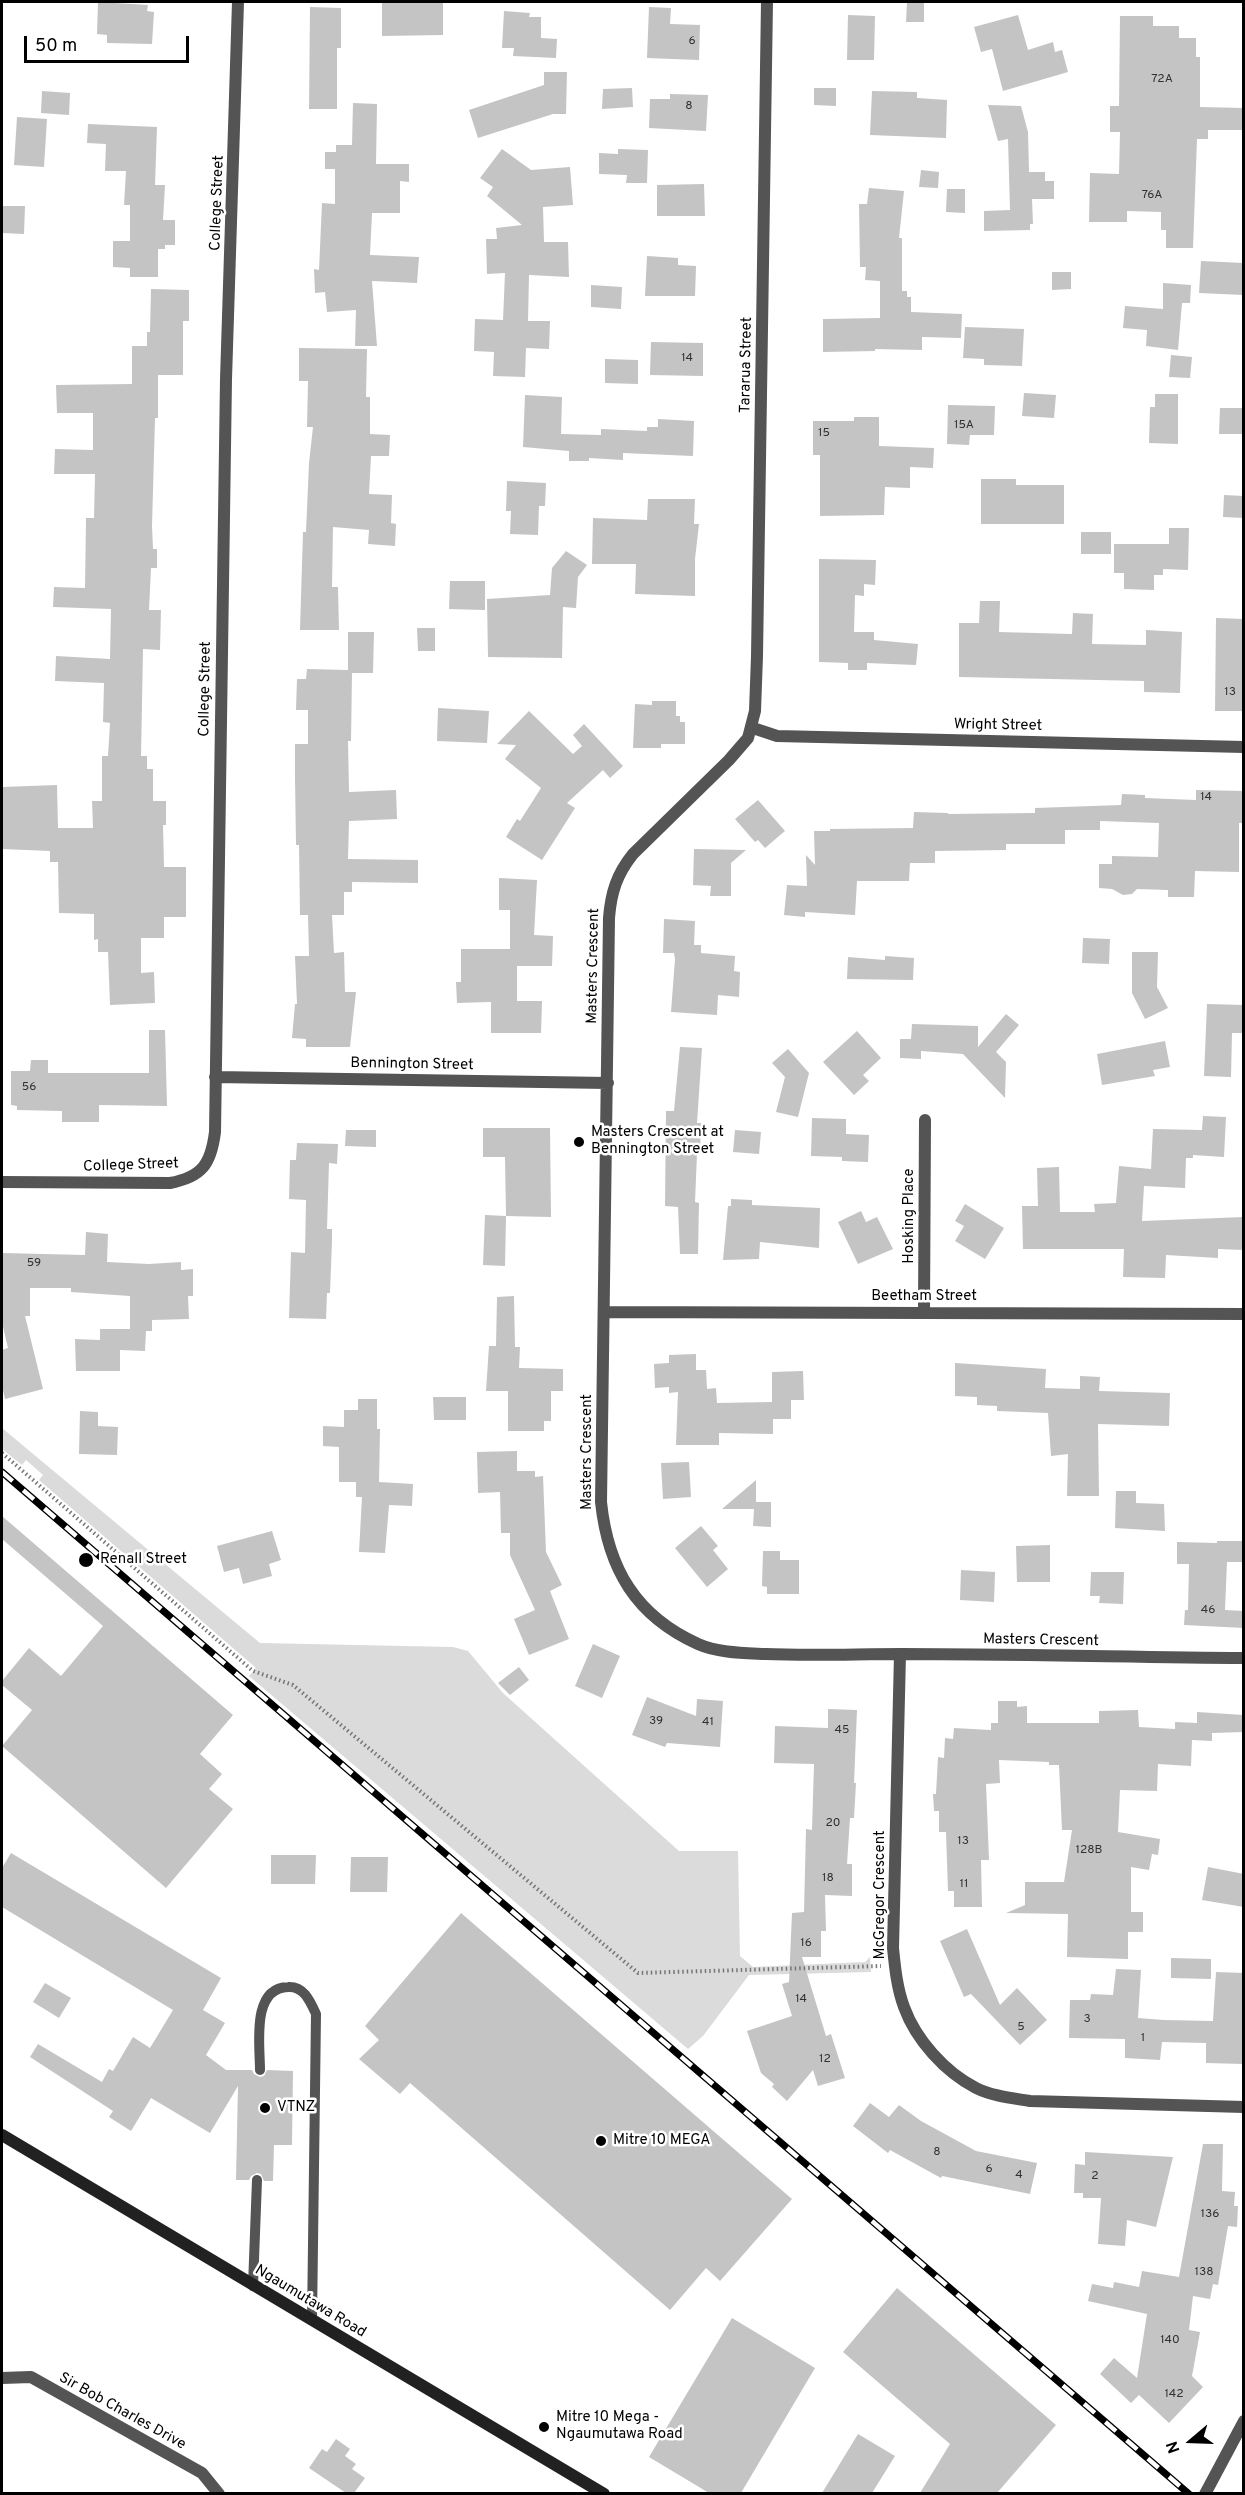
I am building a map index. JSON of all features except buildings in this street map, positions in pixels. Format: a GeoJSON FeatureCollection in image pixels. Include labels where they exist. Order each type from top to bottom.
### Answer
{"type":"FeatureCollection","features":[{"type":"Feature","properties":{"kind":"main road","name":"Ngaumutawa Road"},"geometry":{"type":"LineString","coordinates":[[2,2135],[604,2493]]}},
{"type":"Feature","properties":{"kind":"street","name":"College Street"},"geometry":{"type":"LineString","coordinates":[[2,1182],[143,1184],[187,1180],[207,1163],[213,1149],[226,391],[238,2]]}},
{"type":"Feature","properties":{"kind":"street","name":"Tararua Street"},"geometry":{"type":"LineString","coordinates":[[753,728],[757,656],[767,2]]}},
{"type":"Feature","properties":{"kind":"street","name":"Wright Street"},"geometry":{"type":"LineString","coordinates":[[753,728],[777,736],[1244,747]]}},
{"type":"Feature","properties":{"kind":"street","name":"Masters Crescent"},"geometry":{"type":"LineString","coordinates":[[753,728],[740,750],[633,854],[620,870],[611,893],[601,1502],[604,1530],[611,1556],[626,1585],[646,1611],[671,1630],[701,1645],[736,1653],[808,1656],[900,1654],[1244,1658]]}},
{"type":"Feature","properties":{"kind":"street","name":"Bennington Street"},"geometry":{"type":"LineString","coordinates":[[215,1077],[608,1083]]}},
{"type":"Feature","properties":{"kind":"street","name":"Hosking Place"},"geometry":{"type":"LineString","coordinates":[[924,1312],[925,1120]]}},
{"type":"Feature","properties":{"kind":"street","name":"Beetham Street"},"geometry":{"type":"LineString","coordinates":[[605,1312],[1244,1314]]}},
{"type":"Feature","properties":{"kind":"street","name":"McGregor Crescent"},"geometry":{"type":"LineString","coordinates":[[900,1654],[893,1948],[896,1979],[904,2009],[918,2035],[935,2057],[976,2088],[1004,2097],[1030,2101],[1244,2107]]}},
{"type":"Feature","properties":{"kind":"street","name":"Sir Bob Charles Drive"},"geometry":{"type":"LineString","coordinates":[[2,2378],[31,2378],[202,2473],[219,2493]]}},
{"type":"Feature","properties":{"kind":"street"},"geometry":{"type":"LineString","coordinates":[[1205,2493],[1244,2421]]}},
{"type":"Feature","properties":{"kind":"lane"},"geometry":{"type":"LineString","coordinates":[[260,2070],[261,2006],[274,1990],[289,1986],[301,1991],[307,1995],[316,2014],[312,2320]]}},
{"type":"Feature","properties":{"kind":"lane"},"geometry":{"type":"LineString","coordinates":[[253,2286],[258,2181]]}},
{"type":"Feature","properties":{"kind":"path"},"geometry":{"type":"LineString","coordinates":[[2,1453],[253,1671],[293,1685],[638,1973],[895,1965]]}},
{"type":"Feature","properties":{"kind":"shaded area"},"geometry":{"type":"Polygon","coordinates":[[[2,1428],[260,1643],[453,1647],[468,1651],[503,1693],[679,1851],[738,1851],[740,1956],[753,1967],[865,1962],[870,1957],[871,1972],[749,1975],[703,2036],[688,2049],[249,1676],[256,1668],[39,1480],[43,1475],[26,1460],[22,1465],[2,1449],[2,1428]]]}},
{"type":"Feature","properties":{"kind":"railway"},"geometry":{"type":"LineString","coordinates":[[2,1472],[1189,2494]]}},
{"type":"Feature","properties":{"kind":"place","name":"Masters Crescent at Bennington Street"},"geometry":{"type":"Point","coordinates":[579,1142]}},
{"type":"Feature","properties":{"kind":"place","name":"Renall Street"},"geometry":{"type":"Point","coordinates":[86,1560]}},
{"type":"Feature","properties":{"kind":"place","name":"VTNZ"},"geometry":{"type":"Point","coordinates":[265,2108]}},
{"type":"Feature","properties":{"kind":"place","name":"Mitre 10 MEGA"},"geometry":{"type":"Point","coordinates":[601,2141]}},
{"type":"Feature","properties":{"kind":"place","name":"Mitre 10 Mega - Ngaumutawa Road"},"geometry":{"type":"Point","coordinates":[544,2427]}}]}
